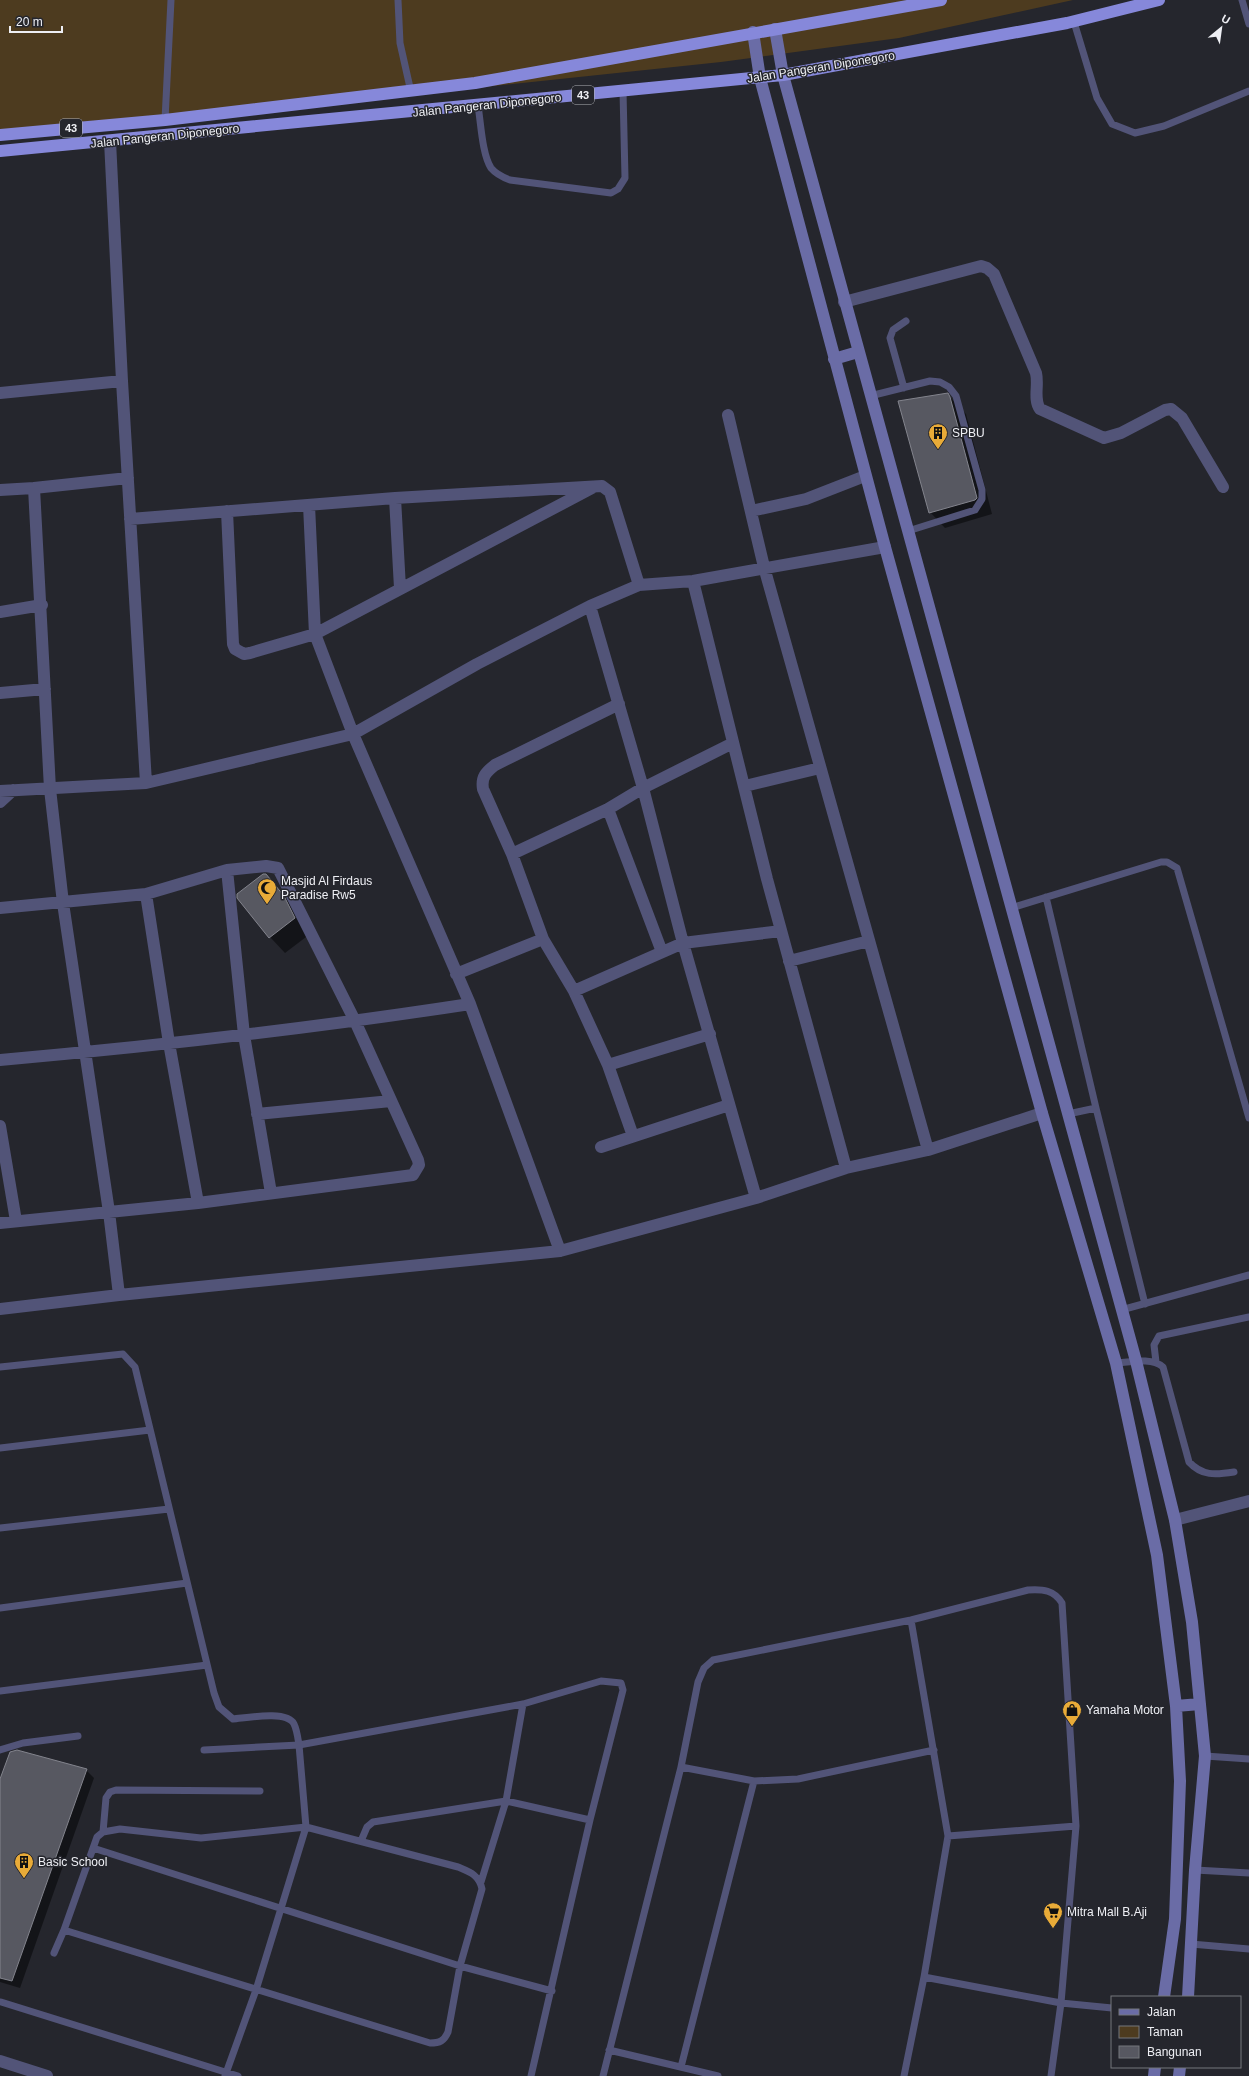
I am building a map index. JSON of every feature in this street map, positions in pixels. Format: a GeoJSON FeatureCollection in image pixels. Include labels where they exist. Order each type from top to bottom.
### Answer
{"type":"FeatureCollection","features":[{"type":"Feature","properties":{"kind":"highway","name":"Jalan Pangeran Diponegoro"},"geometry":{"type":"LineString","coordinates":[[0,135],[165,120],[411,92],[475,83],[753,32],[941,0]]}},
{"type":"Feature","properties":{"kind":"highway","name":"Jalan Pangeran Diponegoro"},"geometry":{"type":"LineString","coordinates":[[0,151],[760,78],[1074,22],[1159,0]]}},
{"type":"Feature","properties":{"kind":"main road"},"geometry":{"type":"LineString","coordinates":[[775,29],[783,75],[844,302],[1136,1361],[1175,1520],[1192,1622],[1205,1756],[1194,1870],[1188,1996]]}},
{"type":"Feature","properties":{"kind":"main road"},"geometry":{"type":"LineString","coordinates":[[753,32],[760,78],[884,547],[1042,1113],[1116,1363],[1157,1555],[1176,1706],[1180,1781],[1175,1919],[1164,1996]]}},
{"type":"Feature","properties":{"kind":"main road"},"geometry":{"type":"LineString","coordinates":[[834,359],[858,352]]}},
{"type":"Feature","properties":{"kind":"main road"},"geometry":{"type":"LineString","coordinates":[[1176,1706],[1200,1704]]}},
{"type":"Feature","properties":{"kind":"street"},"geometry":{"type":"LineString","coordinates":[[110,141],[122,381],[146,783]]}},
{"type":"Feature","properties":{"kind":"street"},"geometry":{"type":"LineString","coordinates":[[844,302],[981,266],[987,268],[994,274],[1036,373],[1038,380],[1036,404],[1040,409],[1104,438],[1121,433],[1165,410],[1171,410],[1182,418],[1223,487]]}},
{"type":"Feature","properties":{"kind":"street"},"geometry":{"type":"LineString","coordinates":[[0,393],[122,381]]}},
{"type":"Feature","properties":{"kind":"street"},"geometry":{"type":"LineString","coordinates":[[728,415],[764,567],[928,1150]]}},
{"type":"Feature","properties":{"kind":"street"},"geometry":{"type":"LineString","coordinates":[[751,511],[806,499],[865,476]]}},
{"type":"Feature","properties":{"kind":"street"},"geometry":{"type":"LineString","coordinates":[[0,490],[128,478]]}},
{"type":"Feature","properties":{"kind":"street"},"geometry":{"type":"LineString","coordinates":[[130,518],[395,498],[596,485],[607,488],[610,492],[639,585]]}},
{"type":"Feature","properties":{"kind":"street"},"geometry":{"type":"LineString","coordinates":[[227,511],[233,644],[235,649],[244,654],[315,634],[596,485]]}},
{"type":"Feature","properties":{"kind":"street"},"geometry":{"type":"LineString","coordinates":[[34,488],[42,605],[50,789],[63,903],[109,1212],[119,1295]]}},
{"type":"Feature","properties":{"kind":"street"},"geometry":{"type":"LineString","coordinates":[[395,498],[400,588]]}},
{"type":"Feature","properties":{"kind":"street"},"geometry":{"type":"LineString","coordinates":[[309,505],[315,634],[353,734],[470,1004],[560,1252]]}},
{"type":"Feature","properties":{"kind":"street"},"geometry":{"type":"LineString","coordinates":[[0,791],[146,783],[353,734],[477,664],[590,606],[639,585],[693,581],[764,567],[884,547]]}},
{"type":"Feature","properties":{"kind":"street"},"geometry":{"type":"LineString","coordinates":[[693,581],[781,931],[846,1168]]}},
{"type":"Feature","properties":{"kind":"street"},"geometry":{"type":"LineString","coordinates":[[0,612],[42,605]]}},
{"type":"Feature","properties":{"kind":"street"},"geometry":{"type":"LineString","coordinates":[[590,606],[643,788],[683,943],[756,1198]]}},
{"type":"Feature","properties":{"kind":"street"},"geometry":{"type":"LineString","coordinates":[[0,693],[46,690]]}},
{"type":"Feature","properties":{"kind":"street"},"geometry":{"type":"LineString","coordinates":[[619,704],[494,765],[486,773],[482,781],[483,789],[512,854],[543,939],[574,991],[608,1065],[633,1136]]}},
{"type":"Feature","properties":{"kind":"street"},"geometry":{"type":"LineString","coordinates":[[512,854],[608,809],[643,788],[733,744]]}},
{"type":"Feature","properties":{"kind":"street"},"geometry":{"type":"LineString","coordinates":[[745,786],[820,768]]}},
{"type":"Feature","properties":{"kind":"street"},"geometry":{"type":"LineString","coordinates":[[0,802],[13,790]]}},
{"type":"Feature","properties":{"kind":"street"},"geometry":{"type":"LineString","coordinates":[[608,809],[662,952]]}},
{"type":"Feature","properties":{"kind":"street"},"geometry":{"type":"LineString","coordinates":[[0,908],[146,894],[226,870],[266,866],[278,868],[355,1022],[419,1165],[413,1175],[198,1203],[0,1223]]}},
{"type":"Feature","properties":{"kind":"street"},"geometry":{"type":"LineString","coordinates":[[226,870],[244,1035],[271,1193]]}},
{"type":"Feature","properties":{"kind":"street"},"geometry":{"type":"LineString","coordinates":[[146,894],[198,1203]]}},
{"type":"Feature","properties":{"kind":"street"},"geometry":{"type":"LineString","coordinates":[[574,991],[683,943],[781,931]]}},
{"type":"Feature","properties":{"kind":"street"},"geometry":{"type":"LineString","coordinates":[[456,974],[543,939]]}},
{"type":"Feature","properties":{"kind":"street"},"geometry":{"type":"LineString","coordinates":[[789,961],[869,941]]}},
{"type":"Feature","properties":{"kind":"street"},"geometry":{"type":"LineString","coordinates":[[0,1060],[355,1022],[470,1004]]}},
{"type":"Feature","properties":{"kind":"street"},"geometry":{"type":"LineString","coordinates":[[608,1065],[710,1034]]}},
{"type":"Feature","properties":{"kind":"street"},"geometry":{"type":"LineString","coordinates":[[257,1114],[391,1101]]}},
{"type":"Feature","properties":{"kind":"street"},"geometry":{"type":"LineString","coordinates":[[601,1147],[729,1105]]}},
{"type":"Feature","properties":{"kind":"street"},"geometry":{"type":"LineString","coordinates":[[0,1309],[119,1295],[560,1252],[756,1198],[846,1168],[928,1150],[1042,1113]]}},
{"type":"Feature","properties":{"kind":"street"},"geometry":{"type":"LineString","coordinates":[[0,1126],[1,1142],[16,1221]]}},
{"type":"Feature","properties":{"kind":"street"},"geometry":{"type":"LineString","coordinates":[[1175,1520],[1249,1501]]}},
{"type":"Feature","properties":{"kind":"street"},"geometry":{"type":"LineString","coordinates":[[0,2061],[47,2076]]}},
{"type":"Feature","properties":{"kind":"lane"},"geometry":{"type":"LineString","coordinates":[[165,120],[171,0]]}},
{"type":"Feature","properties":{"kind":"lane"},"geometry":{"type":"LineString","coordinates":[[398,0],[400,43],[411,92]]}},
{"type":"Feature","properties":{"kind":"lane"},"geometry":{"type":"LineString","coordinates":[[1242,0],[1249,24]]}},
{"type":"Feature","properties":{"kind":"lane"},"geometry":{"type":"LineString","coordinates":[[1074,22],[1097,98],[1112,124],[1135,133],[1164,126],[1249,91]]}},
{"type":"Feature","properties":{"kind":"lane"},"geometry":{"type":"LineString","coordinates":[[478,106],[486,150],[491,167],[499,176],[510,180],[610,193],[622,185],[625,178],[623,91]]}},
{"type":"Feature","properties":{"kind":"lane"},"geometry":{"type":"LineString","coordinates":[[904,388],[890,338],[893,330],[906,322]]}},
{"type":"Feature","properties":{"kind":"lane"},"geometry":{"type":"LineString","coordinates":[[870,396],[930,381],[945,384],[956,396],[982,490],[982,499],[975,510],[908,531]]}},
{"type":"Feature","properties":{"kind":"lane"},"geometry":{"type":"LineString","coordinates":[[1011,908],[1161,862],[1167,862],[1178,868],[1249,1118]]}},
{"type":"Feature","properties":{"kind":"lane"},"geometry":{"type":"LineString","coordinates":[[1046,897],[1096,1108],[1145,1304]]}},
{"type":"Feature","properties":{"kind":"lane"},"geometry":{"type":"LineString","coordinates":[[1068,1114],[1096,1108]]}},
{"type":"Feature","properties":{"kind":"lane"},"geometry":{"type":"LineString","coordinates":[[1121,1310],[1249,1275]]}},
{"type":"Feature","properties":{"kind":"lane"},"geometry":{"type":"LineString","coordinates":[[1156,1362],[1154,1345],[1159,1336],[1249,1317]]}},
{"type":"Feature","properties":{"kind":"lane"},"geometry":{"type":"LineString","coordinates":[[0,1368],[123,1354],[134,1367],[214,1693],[219,1707],[233,1719],[276,1715],[289,1718],[294,1724],[299,1746],[306,1827],[256,1990],[226,2074]]}},
{"type":"Feature","properties":{"kind":"lane"},"geometry":{"type":"LineString","coordinates":[[1116,1363],[1136,1361],[1156,1362],[1163,1367],[1166,1372],[1189,1462],[1200,1471],[1209,1474],[1234,1472]]}},
{"type":"Feature","properties":{"kind":"lane"},"geometry":{"type":"LineString","coordinates":[[0,1448],[150,1430]]}},
{"type":"Feature","properties":{"kind":"lane"},"geometry":{"type":"LineString","coordinates":[[0,1528],[169,1508]]}},
{"type":"Feature","properties":{"kind":"lane"},"geometry":{"type":"LineString","coordinates":[[0,1608],[187,1584]]}},
{"type":"Feature","properties":{"kind":"lane"},"geometry":{"type":"LineString","coordinates":[[603,2076],[681,1767],[698,1682],[704,1668],[713,1660],[911,1620],[1028,1590],[1040,1589],[1057,1596],[1062,1603],[1076,1826],[1061,2003],[1051,2076]]}},
{"type":"Feature","properties":{"kind":"lane"},"geometry":{"type":"LineString","coordinates":[[904,2076],[924,1977],[948,1836],[911,1620]]}},
{"type":"Feature","properties":{"kind":"lane"},"geometry":{"type":"LineString","coordinates":[[0,1691],[207,1664]]}},
{"type":"Feature","properties":{"kind":"lane"},"geometry":{"type":"LineString","coordinates":[[204,1750],[299,1746],[523,1704],[601,1681],[620,1682],[623,1690],[590,1820],[532,2076]]}},
{"type":"Feature","properties":{"kind":"lane"},"geometry":{"type":"LineString","coordinates":[[64,1930],[430,2043],[438,2043],[445,2039],[448,2032],[460,1966],[482,1889],[481,1882],[506,1801],[523,1704]]}},
{"type":"Feature","properties":{"kind":"lane"},"geometry":{"type":"LineString","coordinates":[[0,1750],[23,1743],[78,1736]]}},
{"type":"Feature","properties":{"kind":"lane"},"geometry":{"type":"LineString","coordinates":[[681,1767],[754,1781],[798,1779],[934,1750]]}},
{"type":"Feature","properties":{"kind":"lane"},"geometry":{"type":"LineString","coordinates":[[1205,1756],[1249,1759]]}},
{"type":"Feature","properties":{"kind":"lane"},"geometry":{"type":"LineString","coordinates":[[681,2067],[754,1781]]}},
{"type":"Feature","properties":{"kind":"lane"},"geometry":{"type":"LineString","coordinates":[[102,1832],[106,1798],[110,1792],[116,1790],[260,1791]]}},
{"type":"Feature","properties":{"kind":"lane"},"geometry":{"type":"LineString","coordinates":[[361,1841],[367,1827],[373,1822],[506,1801],[590,1820]]}},
{"type":"Feature","properties":{"kind":"lane"},"geometry":{"type":"LineString","coordinates":[[948,1836],[1076,1826]]}},
{"type":"Feature","properties":{"kind":"lane"},"geometry":{"type":"LineString","coordinates":[[54,1953],[64,1930],[97,1837],[102,1832],[120,1829],[201,1838],[306,1827],[458,1867],[471,1872],[481,1882]]}},
{"type":"Feature","properties":{"kind":"lane"},"geometry":{"type":"LineString","coordinates":[[93,1848],[280,1910],[460,1966],[552,1991]]}},
{"type":"Feature","properties":{"kind":"lane"},"geometry":{"type":"LineString","coordinates":[[1194,1870],[1249,1873]]}},
{"type":"Feature","properties":{"kind":"lane"},"geometry":{"type":"LineString","coordinates":[[1191,1944],[1249,1949]]}},
{"type":"Feature","properties":{"kind":"lane"},"geometry":{"type":"LineString","coordinates":[[924,1977],[1061,2003],[1111,2008]]}},
{"type":"Feature","properties":{"kind":"lane"},"geometry":{"type":"LineString","coordinates":[[0,2002],[226,2074],[238,2076]]}},
{"type":"Feature","properties":{"kind":"lane"},"geometry":{"type":"LineString","coordinates":[[609,2050],[718,2076]]}},
{"type":"Feature","properties":{"kind":"green space"},"geometry":{"type":"Polygon","coordinates":[[[0,0],[1073,0],[899,38],[721,62],[428,93],[0,135],[0,0]]]}},
{"type":"Feature","properties":{"kind":"building","name":"SPBU"},"geometry":{"type":"Polygon","coordinates":[[[948,393],[977,498],[975,500],[929,513],[898,401],[948,393]]]}},
{"type":"Feature","properties":{"kind":"building","name":"Masjid Al Firdaus Paradise Rw5"},"geometry":{"type":"Polygon","coordinates":[[[263,874],[266,874],[284,896],[295,918],[269,938],[237,898],[237,894],[263,874]]]}},
{"type":"Feature","properties":{"kind":"building","name":"Basic School"},"geometry":{"type":"Polygon","coordinates":[[[17,1750],[87,1769],[12,1981],[0,1978],[0,1779],[10,1752],[17,1750]]]}},
{"type":"Feature","properties":{"kind":"place","name":"SPBU"},"geometry":{"type":"Point","coordinates":[938,450]}},
{"type":"Feature","properties":{"kind":"place","name":"Masjid Al Firdaus Paradise Rw5"},"geometry":{"type":"Point","coordinates":[267,905]}},
{"type":"Feature","properties":{"kind":"place","name":"Yamaha Motor"},"geometry":{"type":"Point","coordinates":[1072,1727]}},
{"type":"Feature","properties":{"kind":"place","name":"Basic School"},"geometry":{"type":"Point","coordinates":[24,1879]}},
{"type":"Feature","properties":{"kind":"place","name":"Mitra Mall B.Aji"},"geometry":{"type":"Point","coordinates":[1053,1929]}}]}
